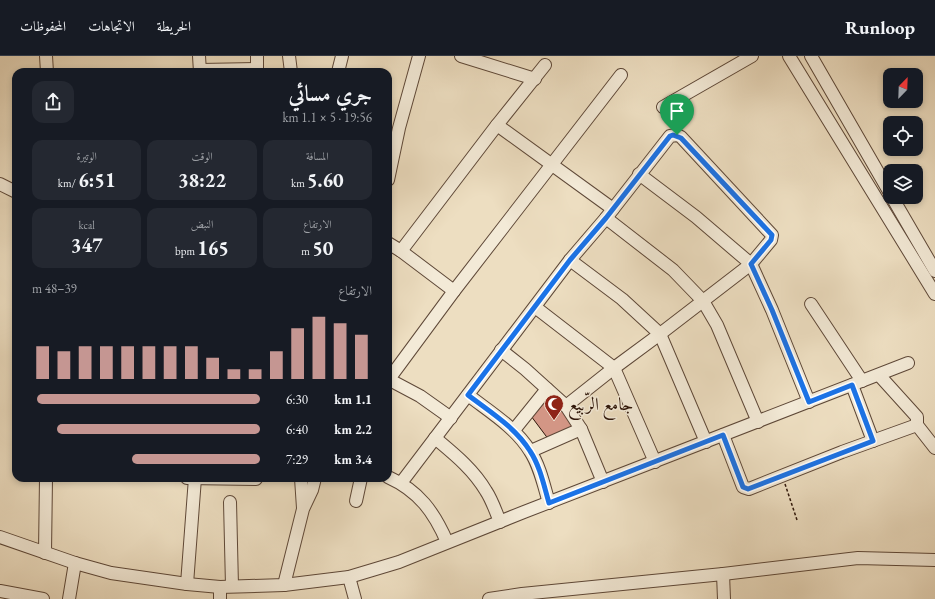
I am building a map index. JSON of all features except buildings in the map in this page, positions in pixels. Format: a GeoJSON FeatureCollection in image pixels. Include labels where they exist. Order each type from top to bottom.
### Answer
{"type":"FeatureCollection","features":[{"type":"Feature","properties":{"kind":"street"},"geometry":{"type":"LineString","coordinates":[[46,56],[47,68]]}},
{"type":"Feature","properties":{"kind":"street"},"geometry":{"type":"LineString","coordinates":[[199,56],[200,68]]}},
{"type":"Feature","properties":{"kind":"street"},"geometry":{"type":"LineString","coordinates":[[256,56],[257,68]]}},
{"type":"Feature","properties":{"kind":"street"},"geometry":{"type":"LineString","coordinates":[[290,56],[291,68]]}},
{"type":"Feature","properties":{"kind":"street"},"geometry":{"type":"LineString","coordinates":[[339,68],[342,56]]}},
{"type":"Feature","properties":{"kind":"street"},"geometry":{"type":"LineString","coordinates":[[392,144],[394,126],[419,56]]}},
{"type":"Feature","properties":{"kind":"street"},"geometry":{"type":"LineString","coordinates":[[461,56],[534,80]]}},
{"type":"Feature","properties":{"kind":"street"},"geometry":{"type":"LineString","coordinates":[[663,107],[752,56]]}},
{"type":"Feature","properties":{"kind":"street"},"geometry":{"type":"LineString","coordinates":[[789,56],[935,294]]}},
{"type":"Feature","properties":{"kind":"street"},"geometry":{"type":"LineString","coordinates":[[811,56],[883,181]]}},
{"type":"Feature","properties":{"kind":"street"},"geometry":{"type":"LineString","coordinates":[[401,251],[497,125],[545,65]]}},
{"type":"Feature","properties":{"kind":"street"},"geometry":{"type":"LineString","coordinates":[[392,374],[454,291],[621,76]]}},
{"type":"Feature","properties":{"kind":"street"},"geometry":{"type":"LineString","coordinates":[[497,125],[552,164],[672,270],[703,301],[717,325],[758,422]]}},
{"type":"Feature","properties":{"kind":"street"},"geometry":{"type":"LineString","coordinates":[[401,483],[570,260],[670,136],[677,135],[772,235],[771,240],[751,264],[566,406]]}},
{"type":"Feature","properties":{"kind":"street"},"geometry":{"type":"LineString","coordinates":[[639,174],[696,217],[751,264],[772,310],[809,402]]}},
{"type":"Feature","properties":{"kind":"street"},"geometry":{"type":"LineString","coordinates":[[0,184],[12,190]]}},
{"type":"Feature","properties":{"kind":"street"},"geometry":{"type":"LineString","coordinates":[[896,204],[935,271]]}},
{"type":"Feature","properties":{"kind":"street"},"geometry":{"type":"LineString","coordinates":[[392,246],[401,251],[454,291]]}},
{"type":"Feature","properties":{"kind":"street"},"geometry":{"type":"LineString","coordinates":[[570,260],[622,299],[660,334],[706,442]]}},
{"type":"Feature","properties":{"kind":"street"},"geometry":{"type":"LineString","coordinates":[[811,304],[857,383],[873,441]]}},
{"type":"Feature","properties":{"kind":"street"},"geometry":{"type":"LineString","coordinates":[[535,307],[614,368],[655,462]]}},
{"type":"Feature","properties":{"kind":"street"},"geometry":{"type":"LineString","coordinates":[[501,350],[525,369],[566,406],[581,429],[603,482]]}},
{"type":"Feature","properties":{"kind":"street"},"geometry":{"type":"LineString","coordinates":[[1,540],[75,563],[124,576],[187,584],[220,586],[284,585],[349,577],[399,562],[908,363]]}},
{"type":"Feature","properties":{"kind":"street"},"geometry":{"type":"LineString","coordinates":[[879,375],[917,417],[917,425],[935,448]]}},
{"type":"Feature","properties":{"kind":"street"},"geometry":{"type":"LineString","coordinates":[[392,381],[420,396],[451,418]]}},
{"type":"Feature","properties":{"kind":"street"},"geometry":{"type":"LineString","coordinates":[[514,430],[547,389]]}},
{"type":"Feature","properties":{"kind":"street"},"geometry":{"type":"LineString","coordinates":[[468,395],[514,430],[531,451],[541,476],[549,503]]}},
{"type":"Feature","properties":{"kind":"street"},"geometry":{"type":"LineString","coordinates":[[723,435],[743,487],[750,489],[782,475],[917,425]]}},
{"type":"Feature","properties":{"kind":"street"},"geometry":{"type":"LineString","coordinates":[[531,451],[581,429]]}},
{"type":"Feature","properties":{"kind":"street"},"geometry":{"type":"LineString","coordinates":[[435,438],[466,464],[490,497],[500,522]]}},
{"type":"Feature","properties":{"kind":"street"},"geometry":{"type":"LineString","coordinates":[[392,479],[401,483],[430,510],[439,523],[447,542]]}},
{"type":"Feature","properties":{"kind":"street"},"geometry":{"type":"LineString","coordinates":[[45,553],[46,482]]}},
{"type":"Feature","properties":{"kind":"street"},"geometry":{"type":"LineString","coordinates":[[46,516],[53,482]]}},
{"type":"Feature","properties":{"kind":"street"},"geometry":{"type":"LineString","coordinates":[[187,584],[192,482]]}},
{"type":"Feature","properties":{"kind":"street"},"geometry":{"type":"LineString","coordinates":[[301,482],[303,509]]}},
{"type":"Feature","properties":{"kind":"street"},"geometry":{"type":"LineString","coordinates":[[284,585],[303,509],[314,482]]}},
{"type":"Feature","properties":{"kind":"street"},"geometry":{"type":"LineString","coordinates":[[356,501],[360,482]]}},
{"type":"Feature","properties":{"kind":"street"},"geometry":{"type":"LineString","coordinates":[[230,502],[232,586]]}},
{"type":"Feature","properties":{"kind":"street"},"geometry":{"type":"LineString","coordinates":[[488,599],[858,558],[935,560]]}},
{"type":"Feature","properties":{"kind":"street"},"geometry":{"type":"LineString","coordinates":[[68,599],[75,563]]}},
{"type":"Feature","properties":{"kind":"street"},"geometry":{"type":"LineString","coordinates":[[723,574],[724,599]]}},
{"type":"Feature","properties":{"kind":"street"},"geometry":{"type":"LineString","coordinates":[[349,577],[355,599]]}},
{"type":"Feature","properties":{"kind":"street"},"geometry":{"type":"LineString","coordinates":[[220,586],[220,599]]}},
{"type":"Feature","properties":{"kind":"street"},"geometry":{"type":"LineString","coordinates":[[0,591],[43,599]]}},
{"type":"Feature","properties":{"kind":"path"},"geometry":{"type":"LineString","coordinates":[[782,475],[798,520]]}},
{"type":"Feature","properties":{"kind":"place","name":"جامع الرّبيع"},"geometry":{"type":"Point","coordinates":[554,421]}},
{"type":"Feature","properties":{"kind":"route"},"geometry":{"type":"LineString","coordinates":[[677,135],[772,235],[771,240],[751,264],[772,310],[809,402],[852,385],[873,441],[748,489],[743,487],[723,435],[549,503],[541,476],[531,451],[514,430],[468,395],[570,260],[606,218],[639,174],[670,136],[677,135]]}}]}
